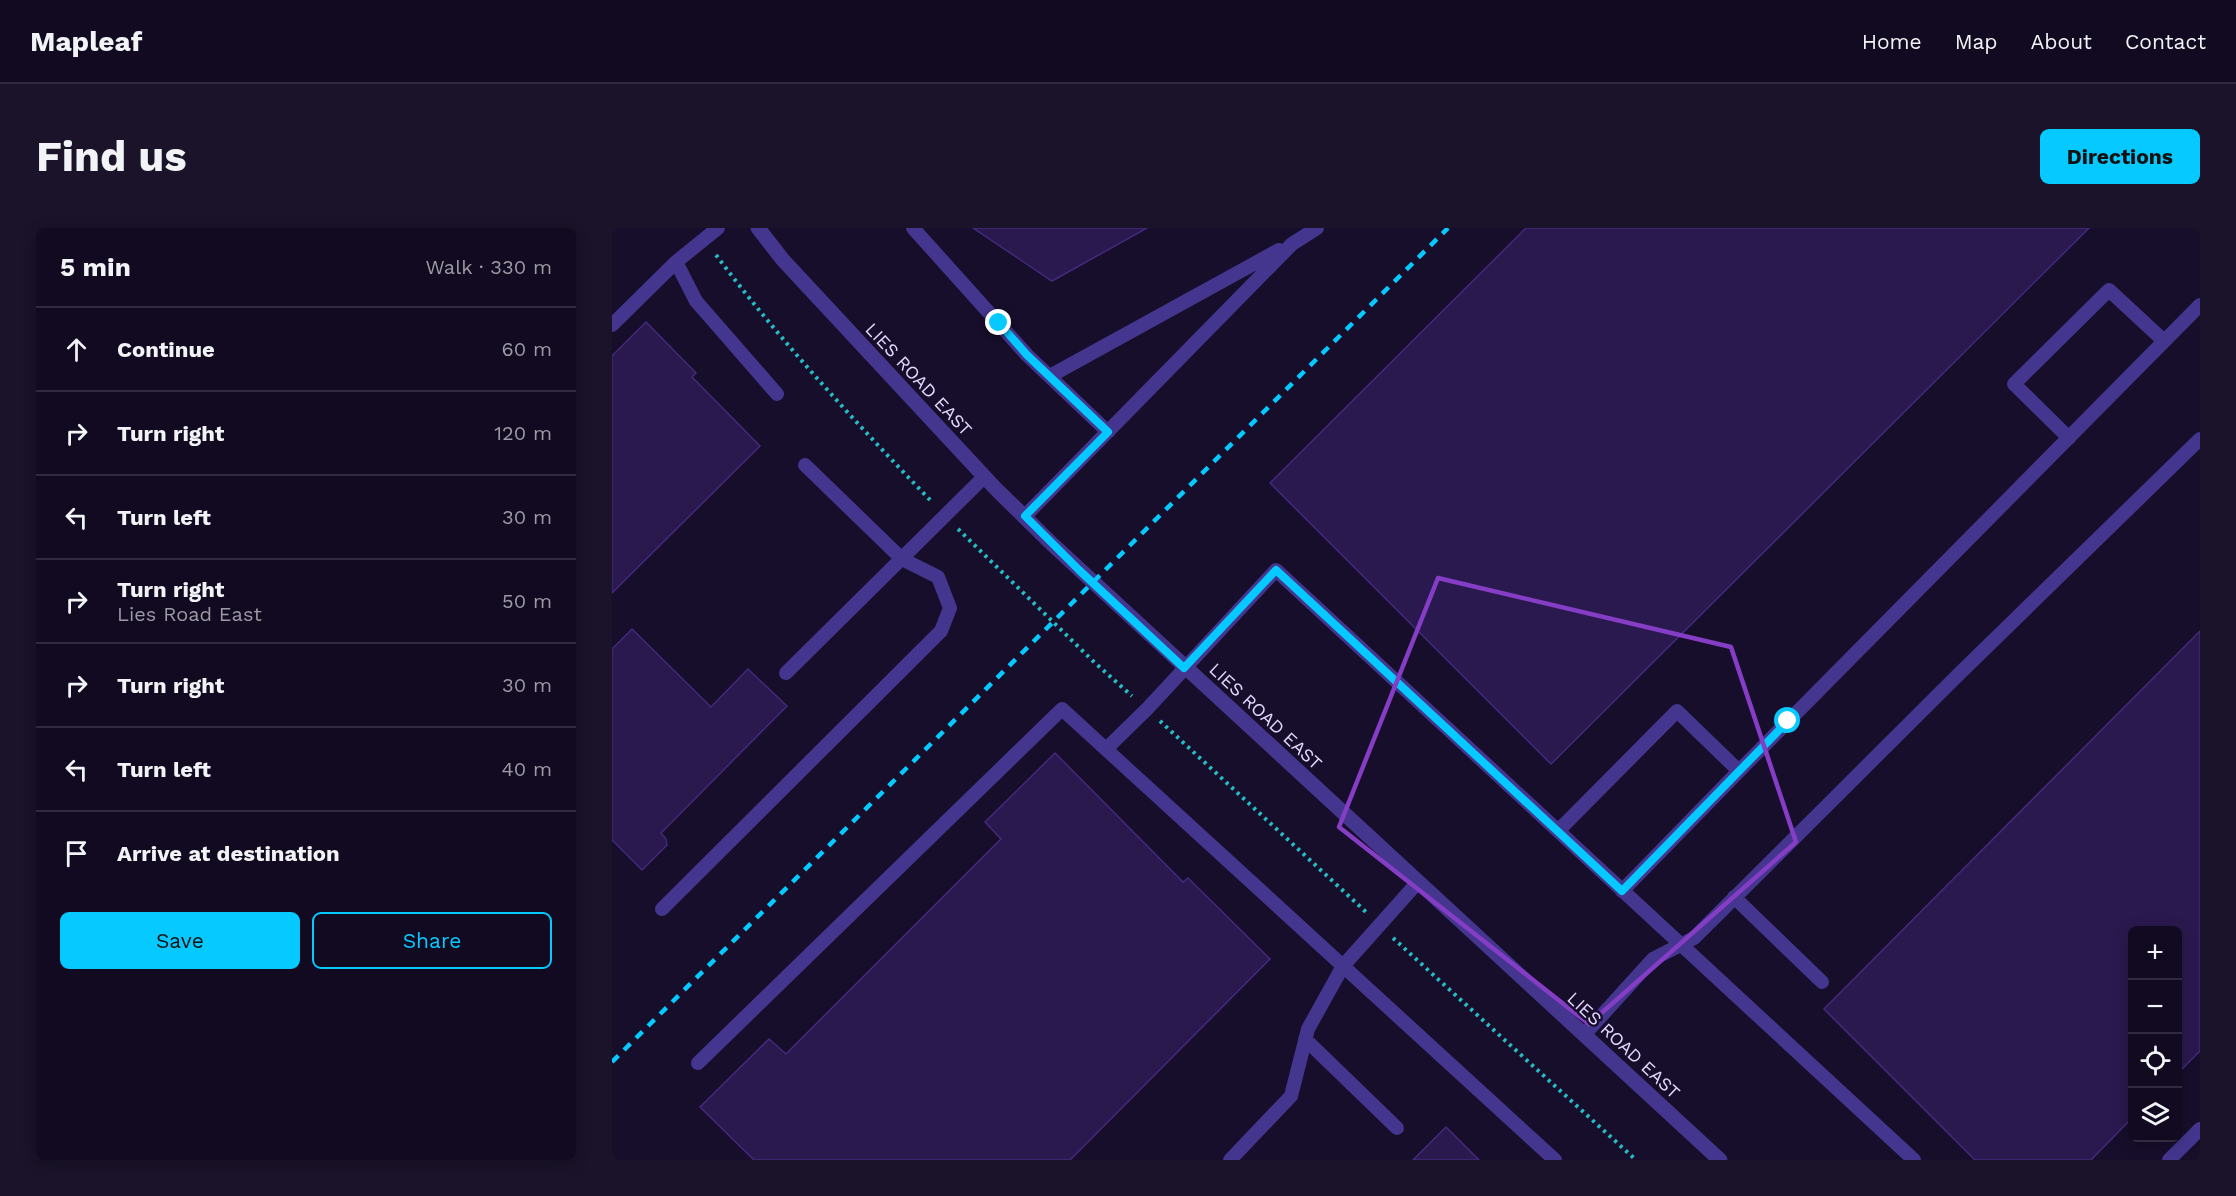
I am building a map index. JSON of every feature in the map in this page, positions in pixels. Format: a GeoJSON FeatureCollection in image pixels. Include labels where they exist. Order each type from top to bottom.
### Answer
{"type":"FeatureCollection","features":[{"type":"Feature","properties":{"kind":"street","name":"LIES ROAD EAST"},"geometry":{"type":"LineString","coordinates":[[758,228],[783,260],[984,477],[1100,590],[1720,1160]]}},
{"type":"Feature","properties":{"kind":"lane"},"geometry":{"type":"LineString","coordinates":[[612,325],[676,262],[718,228]]}},
{"type":"Feature","properties":{"kind":"lane"},"geometry":{"type":"LineString","coordinates":[[913,228],[1027,355],[1108,432]]}},
{"type":"Feature","properties":{"kind":"lane"},"geometry":{"type":"LineString","coordinates":[[1050,376],[1292,244],[1317,228]]}},
{"type":"Feature","properties":{"kind":"lane"},"geometry":{"type":"LineString","coordinates":[[1025,516],[1292,244]]}},
{"type":"Feature","properties":{"kind":"lane"},"geometry":{"type":"LineString","coordinates":[[676,262],[696,301],[777,394]]}},
{"type":"Feature","properties":{"kind":"lane"},"geometry":{"type":"LineString","coordinates":[[2068,438],[2014,384],[2109,290],[2164,341]]}},
{"type":"Feature","properties":{"kind":"lane"},"geometry":{"type":"LineString","coordinates":[[1622,891],[2200,305]]}},
{"type":"Feature","properties":{"kind":"lane"},"geometry":{"type":"LineString","coordinates":[[1584,1035],[1653,959],[1694,938],[1959,674],[2200,439]]}},
{"type":"Feature","properties":{"kind":"lane"},"geometry":{"type":"LineString","coordinates":[[662,909],[941,631],[950,608],[938,577],[902,558],[806,465]]}},
{"type":"Feature","properties":{"kind":"lane"},"geometry":{"type":"LineString","coordinates":[[786,673],[984,477]]}},
{"type":"Feature","properties":{"kind":"lane"},"geometry":{"type":"LineString","coordinates":[[1106,749],[1147,709],[1276,570],[1914,1160]]}},
{"type":"Feature","properties":{"kind":"lane"},"geometry":{"type":"LineString","coordinates":[[698,1063],[1062,709],[1555,1160]]}},
{"type":"Feature","properties":{"kind":"lane"},"geometry":{"type":"LineString","coordinates":[[1558,831],[1677,711],[1739,771]]}},
{"type":"Feature","properties":{"kind":"lane"},"geometry":{"type":"LineString","coordinates":[[1230,1160],[1292,1096],[1308,1029],[1343,966],[1418,882]]}},
{"type":"Feature","properties":{"kind":"lane"},"geometry":{"type":"LineString","coordinates":[[1734,897],[1822,982]]}},
{"type":"Feature","properties":{"kind":"lane"},"geometry":{"type":"LineString","coordinates":[[1305,1039],[1397,1128]]}},
{"type":"Feature","properties":{"kind":"lane"},"geometry":{"type":"LineString","coordinates":[[2169,1160],[2200,1129]]}},
{"type":"Feature","properties":{"kind":"highlighted area"},"geometry":{"type":"Polygon","coordinates":[[[1438,578],[1731,647],[1796,842],[1589,1024],[1339,827],[1438,578]]]}},
{"type":"Feature","properties":{"kind":"building"},"geometry":{"type":"Polygon","coordinates":[[[973,228],[1147,228],[1052,281],[973,228]]]}},
{"type":"Feature","properties":{"kind":"building"},"geometry":{"type":"Polygon","coordinates":[[[1526,228],[2089,228],[1551,764],[1270,483],[1526,228]]]}},
{"type":"Feature","properties":{"kind":"building"},"geometry":{"type":"Polygon","coordinates":[[[646,322],[696,373],[692,377],[760,446],[612,593],[612,356],[646,322]]]}},
{"type":"Feature","properties":{"kind":"building"},"geometry":{"type":"Polygon","coordinates":[[[632,629],[711,707],[748,669],[787,706],[661,833],[667,845],[642,870],[612,840],[612,649],[632,629]]]}},
{"type":"Feature","properties":{"kind":"building"},"geometry":{"type":"Polygon","coordinates":[[[2200,631],[2200,1051],[2182,1069],[2182,926],[2128,926],[2128,1122],[2091,1160],[1975,1160],[1824,1009],[2200,631]]]}},
{"type":"Feature","properties":{"kind":"building"},"geometry":{"type":"Polygon","coordinates":[[[1055,753],[1183,882],[1188,878],[1270,959],[1070,1160],[754,1160],[700,1107],[769,1039],[786,1054],[1001,839],[985,822],[1055,753]]]}},
{"type":"Feature","properties":{"kind":"building"},"geometry":{"type":"Polygon","coordinates":[[[1446,1127],[1479,1160],[1413,1160],[1446,1127]]]}},
{"type":"Feature","properties":{"kind":"railway"},"geometry":{"type":"LineString","coordinates":[[612,1062],[1448,228]]}},
{"type":"Feature","properties":{"kind":"route"},"geometry":{"type":"LineString","coordinates":[[999,323],[1027,355],[1108,432],[1025,516],[1184,668],[1276,570],[1622,891],[1788,721]]}}]}
